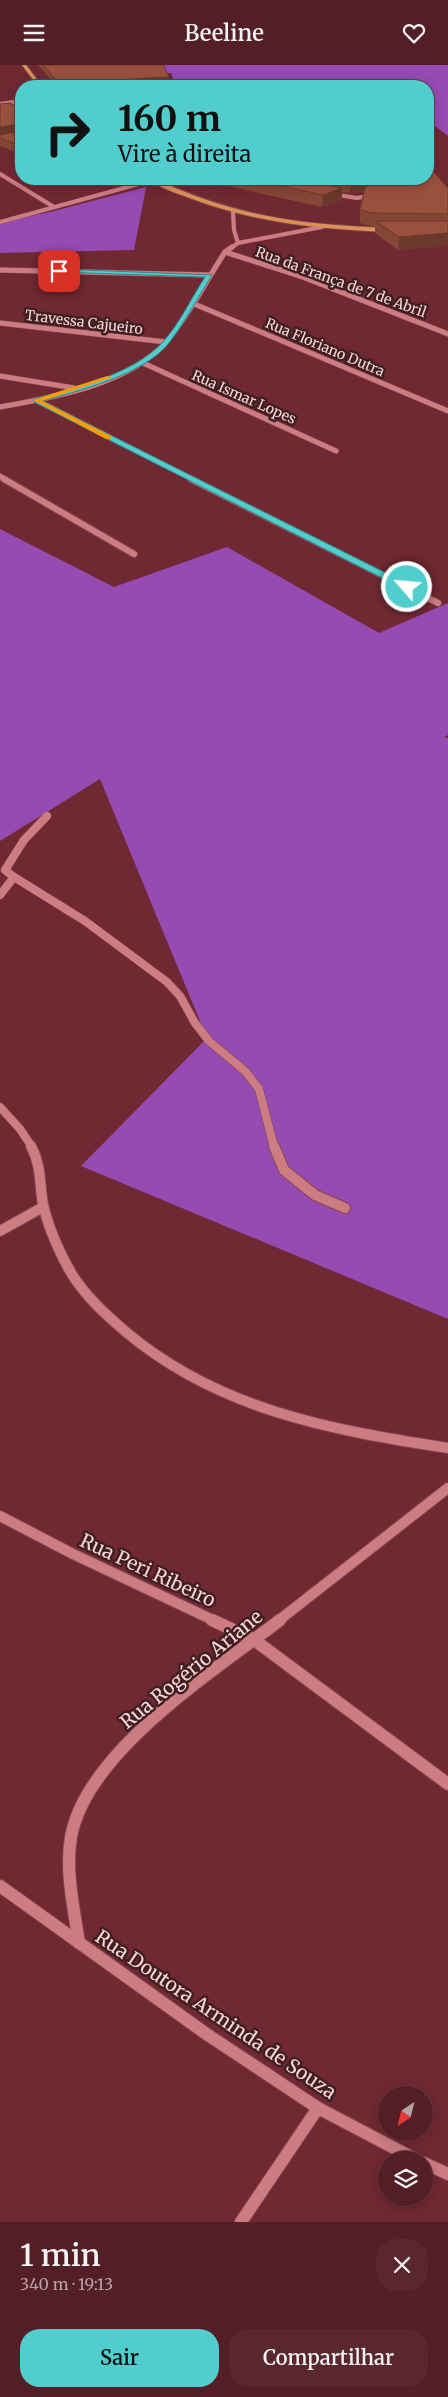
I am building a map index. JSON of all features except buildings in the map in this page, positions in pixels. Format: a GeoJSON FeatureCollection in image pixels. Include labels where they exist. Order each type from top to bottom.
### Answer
{"type":"FeatureCollection","features":[{"type":"Feature","properties":{"kind":"main road"},"geometry":{"type":"LineString","coordinates":[[24,65],[35,80]]}},
{"type":"Feature","properties":{"kind":"main road"},"geometry":{"type":"LineString","coordinates":[[164,185],[202,203],[233,212],[322,227],[402,230]]}},
{"type":"Feature","properties":{"kind":"street"},"geometry":{"type":"LineString","coordinates":[[0,104],[15,102]]}},
{"type":"Feature","properties":{"kind":"street"},"geometry":{"type":"LineString","coordinates":[[1,175],[15,183]]}},
{"type":"Feature","properties":{"kind":"street"},"geometry":{"type":"LineString","coordinates":[[18,185],[54,207]]}},
{"type":"Feature","properties":{"kind":"street"},"geometry":{"type":"LineString","coordinates":[[0,222],[131,185]]}},
{"type":"Feature","properties":{"kind":"street"},"geometry":{"type":"LineString","coordinates":[[322,191],[357,198],[376,193],[374,189]]}},
{"type":"Feature","properties":{"kind":"street"},"geometry":{"type":"LineString","coordinates":[[233,212],[234,230],[238,243]]}},
{"type":"Feature","properties":{"kind":"street"},"geometry":{"type":"LineString","coordinates":[[0,407],[36,400],[79,388],[142,363],[166,343],[225,252],[238,243],[322,227]]}},
{"type":"Feature","properties":{"kind":"street","name":"Rua da França de 7 de Abril"},"geometry":{"type":"LineString","coordinates":[[225,252],[300,276],[448,334]]}},
{"type":"Feature","properties":{"kind":"street"},"geometry":{"type":"LineString","coordinates":[[0,270],[209,275]]}},
{"type":"Feature","properties":{"kind":"street","name":"Rua Floriano Dutra"},"geometry":{"type":"LineString","coordinates":[[192,303],[448,411]]}},
{"type":"Feature","properties":{"kind":"street","name":"Travessa Cajueiro"},"geometry":{"type":"LineString","coordinates":[[0,323],[166,343]]}},
{"type":"Feature","properties":{"kind":"street","name":"Rua Ismar Lopes"},"geometry":{"type":"LineString","coordinates":[[142,363],[336,451]]}},
{"type":"Feature","properties":{"kind":"street"},"geometry":{"type":"LineString","coordinates":[[0,375],[79,388]]}},
{"type":"Feature","properties":{"kind":"street"},"geometry":{"type":"LineString","coordinates":[[36,400],[438,603]]}},
{"type":"Feature","properties":{"kind":"street"},"geometry":{"type":"LineString","coordinates":[[0,476],[134,555]]}},
{"type":"Feature","properties":{"kind":"street"},"geometry":{"type":"LineString","coordinates":[[47,816],[24,840],[5,869],[14,877],[85,921],[167,982],[180,996],[195,1023],[210,1041],[246,1072],[259,1089],[270,1137],[284,1170],[315,1195],[345,1208]]}},
{"type":"Feature","properties":{"kind":"street"},"geometry":{"type":"LineString","coordinates":[[0,895],[14,877]]}},
{"type":"Feature","properties":{"kind":"street"},"geometry":{"type":"LineString","coordinates":[[0,1107],[17,1124],[34,1149],[40,1173],[43,1207],[54,1239],[70,1270],[94,1303],[130,1338],[173,1368],[229,1398],[305,1423],[393,1440],[448,1447]]}},
{"type":"Feature","properties":{"kind":"street"},"geometry":{"type":"LineString","coordinates":[[0,1231],[43,1207]]}},
{"type":"Feature","properties":{"kind":"street","name":"Rua Rogério Ariane"},"geometry":{"type":"LineString","coordinates":[[79,1943],[70,1877],[71,1837],[88,1792],[117,1753],[154,1717],[448,1488]]}},
{"type":"Feature","properties":{"kind":"street","name":"Rua Peri Ribeiro"},"geometry":{"type":"LineString","coordinates":[[0,1516],[73,1554],[253,1639],[448,1784]]}},
{"type":"Feature","properties":{"kind":"street","name":"Rua Doutora Arminda de Souza"},"geometry":{"type":"LineString","coordinates":[[0,1886],[206,2033],[318,2108],[400,2151]]}},
{"type":"Feature","properties":{"kind":"street"},"geometry":{"type":"LineString","coordinates":[[242,2222],[318,2108]]}},
{"type":"Feature","properties":{"kind":"street"},"geometry":{"type":"LineString","coordinates":[[433,2167],[448,2174]]}},
{"type":"Feature","properties":{"kind":"shaded area"},"geometry":{"type":"Polygon","coordinates":[[[113,65],[448,65],[448,136],[434,126],[434,80],[174,80],[171,73],[120,74],[113,65]]]}},
{"type":"Feature","properties":{"kind":"shaded area"},"geometry":{"type":"Polygon","coordinates":[[[146,187],[134,250],[0,253],[0,222],[50,212],[146,187]]]}},
{"type":"Feature","properties":{"kind":"shaded area"},"geometry":{"type":"Polygon","coordinates":[[[0,529],[114,587],[227,547],[379,633],[448,603],[448,735],[444,737],[448,738],[448,1319],[81,1166],[207,1038],[100,779],[0,841],[0,529]]]}},
{"type":"Feature","properties":{"kind":"slow traffic"},"geometry":{"type":"LineString","coordinates":[[108,437],[36,400],[109,377]]}},
{"type":"Feature","properties":{"kind":"route"},"geometry":{"type":"LineString","coordinates":[[59,271],[209,275],[166,343],[142,363],[117,375],[36,400],[407,587]]}}]}
